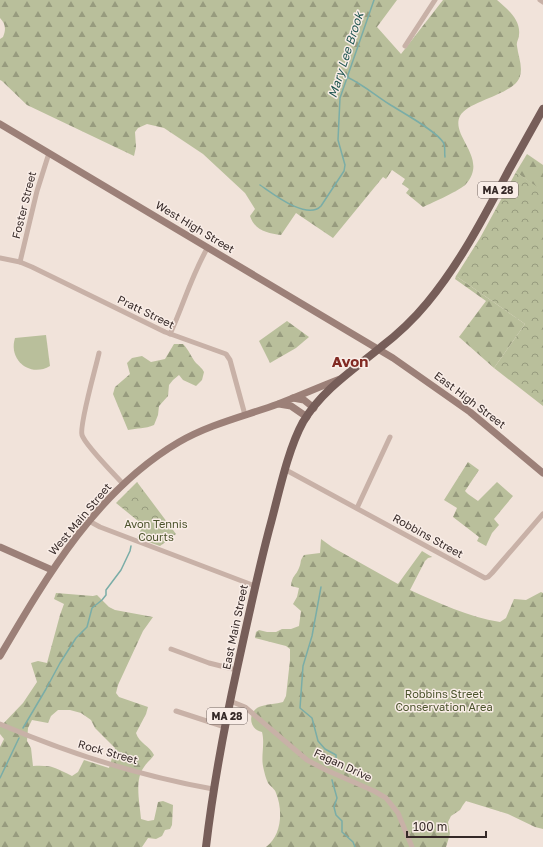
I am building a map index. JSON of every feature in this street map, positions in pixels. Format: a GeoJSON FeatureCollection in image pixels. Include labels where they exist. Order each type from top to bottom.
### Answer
{"type":"FeatureCollection","features":[{"type":"Feature","properties":{"kind":"main road","name":"MA 28"},"geometry":{"type":"LineString","coordinates":[[306,417],[325,395],[344,377],[400,332],[426,304],[455,266],[475,233],[543,109]]}},
{"type":"Feature","properties":{"kind":"main road","name":"West High Street"},"geometry":{"type":"LineString","coordinates":[[0,124],[379,350]]}},
{"type":"Feature","properties":{"kind":"main road","name":"East High Street"},"geometry":{"type":"LineString","coordinates":[[379,350],[404,365],[470,412],[543,473]]}},
{"type":"Feature","properties":{"kind":"main road","name":"West Main Street"},"geometry":{"type":"LineString","coordinates":[[0,656],[52,570],[90,521],[124,485],[150,462],[180,442],[208,428],[277,404],[344,377]]}},
{"type":"Feature","properties":{"kind":"main road"},"geometry":{"type":"LineString","coordinates":[[292,398],[304,400],[314,408]]}},
{"type":"Feature","properties":{"kind":"main road"},"geometry":{"type":"LineString","coordinates":[[277,404],[292,406],[306,417]]}},
{"type":"Feature","properties":{"kind":"main road","name":"East Main Street"},"geometry":{"type":"LineString","coordinates":[[206,847],[213,789],[236,670],[255,586],[286,470],[296,437],[306,417]]}},
{"type":"Feature","properties":{"kind":"main road"},"geometry":{"type":"LineString","coordinates":[[0,547],[52,570]]}},
{"type":"Feature","properties":{"kind":"street"},"geometry":{"type":"LineString","coordinates":[[405,46],[435,0]]}},
{"type":"Feature","properties":{"kind":"street","name":"Foster Street"},"geometry":{"type":"LineString","coordinates":[[20,262],[37,191],[49,153]]}},
{"type":"Feature","properties":{"kind":"street"},"geometry":{"type":"LineString","coordinates":[[170,334],[208,247]]}},
{"type":"Feature","properties":{"kind":"street","name":"Pratt Street"},"geometry":{"type":"LineString","coordinates":[[0,258],[20,262],[170,334],[218,350],[229,357],[245,415]]}},
{"type":"Feature","properties":{"kind":"street"},"geometry":{"type":"LineString","coordinates":[[99,354],[82,434],[84,439],[124,485]]}},
{"type":"Feature","properties":{"kind":"street"},"geometry":{"type":"LineString","coordinates":[[357,508],[390,437]]}},
{"type":"Feature","properties":{"kind":"street","name":"Robbins Street"},"geometry":{"type":"LineString","coordinates":[[286,470],[485,578],[492,573],[543,514]]}},
{"type":"Feature","properties":{"kind":"street"},"geometry":{"type":"LineString","coordinates":[[90,521],[100,527],[255,586]]}},
{"type":"Feature","properties":{"kind":"street"},"geometry":{"type":"LineString","coordinates":[[171,649],[209,663],[236,670]]}},
{"type":"Feature","properties":{"kind":"street","name":"Fagan Drive"},"geometry":{"type":"LineString","coordinates":[[230,701],[245,707],[307,760],[386,798],[398,813],[412,847]]}},
{"type":"Feature","properties":{"kind":"street"},"geometry":{"type":"LineString","coordinates":[[176,711],[225,727]]}},
{"type":"Feature","properties":{"kind":"street","name":"Rock Street"},"geometry":{"type":"LineString","coordinates":[[0,724],[45,743],[96,760],[186,784],[213,789]]}},
{"type":"Feature","properties":{"kind":"green space"},"geometry":{"type":"Polygon","coordinates":[[[0,0],[397,0],[377,27],[401,54],[443,0],[497,0],[516,19],[518,24],[519,35],[517,45],[521,72],[516,83],[510,88],[472,106],[465,110],[460,116],[458,124],[472,156],[473,165],[472,174],[463,187],[423,207],[406,193],[409,189],[402,184],[405,179],[392,170],[386,179],[383,177],[333,238],[296,213],[281,235],[267,232],[255,225],[250,216],[255,209],[245,193],[203,154],[164,128],[147,124],[138,128],[135,132],[136,147],[134,156],[27,105],[0,80],[0,39],[3,37],[5,29],[0,18],[0,0]]]}},
{"type":"Feature","properties":{"kind":"green space"},"geometry":{"type":"Polygon","coordinates":[[[527,154],[543,165],[543,192],[516,172],[527,154]]]}},
{"type":"Feature","properties":{"kind":"green space"},"geometry":{"type":"Polygon","coordinates":[[[516,172],[543,191],[543,406],[494,368],[525,324],[456,276],[480,238],[516,172]]]}},
{"type":"Feature","properties":{"kind":"green space"},"geometry":{"type":"Polygon","coordinates":[[[456,276],[525,324],[494,368],[459,337],[486,301],[455,279],[456,276]]]}},
{"type":"Feature","properties":{"kind":"green space"},"geometry":{"type":"Polygon","coordinates":[[[287,321],[309,337],[296,348],[270,363],[259,341],[287,321]]]}},
{"type":"Feature","properties":{"kind":"green space"},"geometry":{"type":"Polygon","coordinates":[[[46,335],[50,366],[35,370],[22,365],[15,353],[15,338],[46,335]]]}},
{"type":"Feature","properties":{"kind":"green space"},"geometry":{"type":"Polygon","coordinates":[[[174,344],[183,344],[185,346],[194,361],[204,372],[202,380],[196,386],[183,380],[179,375],[169,385],[168,396],[159,406],[158,415],[154,425],[128,430],[113,394],[115,387],[130,374],[127,363],[132,358],[142,356],[151,362],[165,359],[174,344]]]}},
{"type":"Feature","properties":{"kind":"green space"},"geometry":{"type":"Polygon","coordinates":[[[468,462],[479,470],[465,491],[468,494],[478,501],[497,482],[513,496],[494,519],[499,525],[492,533],[486,546],[477,541],[479,537],[453,517],[457,508],[444,500],[468,462]]]}},
{"type":"Feature","properties":{"kind":"green space","name":"Avon Tennis Courts"},"geometry":{"type":"Polygon","coordinates":[[[137,482],[176,534],[160,546],[137,538],[143,525],[116,503],[137,482]]]}},
{"type":"Feature","properties":{"kind":"green space","name":"Robbins Street Conservation Area"},"geometry":{"type":"Polygon","coordinates":[[[321,539],[332,547],[398,584],[422,551],[432,557],[425,561],[410,590],[454,609],[488,620],[500,622],[506,618],[514,599],[526,600],[541,592],[543,593],[543,829],[535,827],[508,814],[466,801],[460,810],[451,816],[448,822],[450,834],[446,847],[266,847],[275,836],[278,829],[280,822],[280,807],[274,789],[268,783],[264,770],[262,732],[254,727],[251,719],[257,708],[264,705],[283,702],[286,696],[290,649],[286,646],[255,638],[256,632],[259,630],[276,632],[282,629],[291,629],[299,626],[301,611],[293,604],[297,597],[299,588],[291,586],[293,578],[298,571],[304,555],[320,553],[321,539]]]}},
{"type":"Feature","properties":{"kind":"green space"},"geometry":{"type":"Polygon","coordinates":[[[56,593],[97,595],[109,607],[115,610],[153,617],[143,631],[118,685],[116,693],[119,697],[148,707],[136,733],[154,755],[144,767],[139,778],[138,792],[141,819],[148,821],[154,820],[158,802],[163,801],[173,805],[172,825],[170,829],[165,830],[162,836],[156,839],[148,838],[142,847],[0,847],[0,747],[4,739],[0,734],[0,727],[23,703],[37,682],[31,663],[38,661],[47,663],[64,604],[54,599],[56,593]],[[58,710],[51,716],[48,723],[32,720],[28,728],[27,741],[31,748],[33,766],[54,768],[72,776],[78,772],[84,760],[109,768],[115,748],[95,728],[91,720],[81,713],[70,710],[58,710]]]}},
{"type":"Feature","properties":{"kind":"waterway","name":"Mary Lee Brook"},"geometry":{"type":"LineString","coordinates":[[260,185],[290,204],[307,210],[315,210],[321,206],[344,171],[345,165],[338,140],[340,98],[374,0]]}},
{"type":"Feature","properties":{"kind":"waterway"},"geometry":{"type":"LineString","coordinates":[[347,77],[433,132],[444,144],[445,157]]}},
{"type":"Feature","properties":{"kind":"waterway"},"geometry":{"type":"LineString","coordinates":[[23,728],[60,663],[76,638],[87,627],[92,608],[106,595],[106,590],[121,570],[131,546]]}},
{"type":"Feature","properties":{"kind":"waterway"},"geometry":{"type":"LineString","coordinates":[[321,587],[312,636],[303,666],[300,708],[312,718],[318,741],[325,749],[336,755],[336,767]]}},
{"type":"Feature","properties":{"kind":"waterway"},"geometry":{"type":"LineString","coordinates":[[0,778],[19,738]]}},
{"type":"Feature","properties":{"kind":"waterway"},"geometry":{"type":"LineString","coordinates":[[332,780],[337,798],[334,807],[336,815],[342,821],[342,832],[353,842],[355,847]]}},
{"type":"Feature","properties":{"kind":"district","name":"Avon"},"geometry":{"type":"Point","coordinates":[350,362]}}]}
